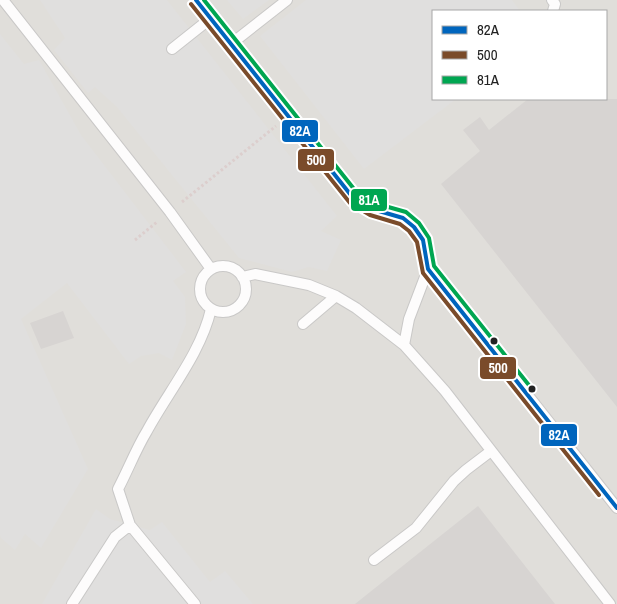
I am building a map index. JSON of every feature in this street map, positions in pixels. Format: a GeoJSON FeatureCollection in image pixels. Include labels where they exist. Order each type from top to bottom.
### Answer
{"type":"FeatureCollection","features":[{"type":"Feature","properties":{"kind":"lane"},"geometry":{"type":"LineString","coordinates":[[3,0],[170,212],[211,269]]}},
{"type":"Feature","properties":{"kind":"lane"},"geometry":{"type":"LineString","coordinates":[[196,0],[345,190],[365,206],[403,218],[414,227],[422,240],[428,269],[617,508]]}},
{"type":"Feature","properties":{"kind":"lane"},"geometry":{"type":"LineString","coordinates":[[231,44],[287,0]]}},
{"type":"Feature","properties":{"kind":"lane"},"geometry":{"type":"LineString","coordinates":[[172,49],[211,18]]}},
{"type":"Feature","properties":{"kind":"lane"},"geometry":{"type":"LineString","coordinates":[[226,266],[234,269],[242,277],[246,287],[245,294],[238,306],[225,312],[211,309],[205,304],[200,289],[201,281],[211,269],[226,266]]}},
{"type":"Feature","properties":{"kind":"lane"},"geometry":{"type":"LineString","coordinates":[[404,345],[409,319],[428,269]]}},
{"type":"Feature","properties":{"kind":"lane"},"geometry":{"type":"LineString","coordinates":[[242,277],[255,274],[309,285],[336,296],[363,312],[404,345],[445,391],[610,604]]}},
{"type":"Feature","properties":{"kind":"lane"},"geometry":{"type":"LineString","coordinates":[[303,324],[336,296]]}},
{"type":"Feature","properties":{"kind":"lane"},"geometry":{"type":"LineString","coordinates":[[195,604],[130,525],[118,489],[147,430],[176,384],[207,324],[211,309]]}},
{"type":"Feature","properties":{"kind":"lane"},"geometry":{"type":"LineString","coordinates":[[374,560],[416,528],[454,481],[491,450]]}},
{"type":"Feature","properties":{"kind":"lane"},"geometry":{"type":"LineString","coordinates":[[72,604],[115,537],[130,525]]}},
{"type":"Feature","properties":{"kind":"path"},"geometry":{"type":"LineString","coordinates":[[134,240],[277,126]]}},
{"type":"Feature","properties":{"kind":"shaded area"},"geometry":{"type":"Polygon","coordinates":[[[0,0],[617,0],[617,604],[0,604],[0,0]]]}},
{"type":"Feature","properties":{"kind":"shaded area"},"geometry":{"type":"Polygon","coordinates":[[[40,0],[167,0],[337,216],[321,231],[341,240],[327,271],[309,267],[292,272],[239,258],[117,107],[95,87],[88,93],[54,50],[65,38],[40,0]]]}},
{"type":"Feature","properties":{"kind":"shaded area"},"geometry":{"type":"Polygon","coordinates":[[[227,0],[269,0],[243,19],[227,0]]]}},
{"type":"Feature","properties":{"kind":"shaded area"},"geometry":{"type":"Polygon","coordinates":[[[306,0],[512,0],[519,10],[432,10],[432,100],[455,100],[364,169],[260,36],[306,0]]]}},
{"type":"Feature","properties":{"kind":"shaded area"},"geometry":{"type":"Polygon","coordinates":[[[0,34],[24,64],[39,60],[81,135],[186,272],[173,281],[185,297],[186,324],[172,360],[159,353],[141,356],[129,364],[67,283],[21,319],[88,469],[41,548],[25,534],[15,550],[0,535],[0,34]]]}},
{"type":"Feature","properties":{"kind":"shaded area"},"geometry":{"type":"Polygon","coordinates":[[[96,509],[110,519],[150,530],[162,522],[210,582],[225,571],[253,604],[42,604],[96,509]]]}},
{"type":"Feature","properties":{"kind":"building"},"geometry":{"type":"Polygon","coordinates":[[[617,99],[617,407],[441,184],[480,151],[463,130],[480,117],[489,130],[527,100],[617,99]]]}},
{"type":"Feature","properties":{"kind":"building"},"geometry":{"type":"Polygon","coordinates":[[[63,311],[74,338],[41,349],[30,323],[63,311]]]}},
{"type":"Feature","properties":{"kind":"building"},"geometry":{"type":"Polygon","coordinates":[[[478,506],[555,604],[355,604],[434,541],[478,506]]]}},
{"type":"Feature","properties":{"kind":"transit line","name":"82A"},"geometry":{"type":"LineString","coordinates":[[196,0],[354,199],[372,209],[403,218],[414,227],[423,240],[428,269],[617,508]]}},
{"type":"Feature","properties":{"kind":"transit line","name":"81A"},"geometry":{"type":"LineString","coordinates":[[204,0],[358,194],[374,203],[406,212],[419,223],[429,238],[434,266],[532,389]]}},
{"type":"Feature","properties":{"kind":"transit line","name":"500"},"geometry":{"type":"LineString","coordinates":[[191,4],[350,203],[370,215],[400,224],[409,231],[417,242],[423,273],[599,495]]}}]}
